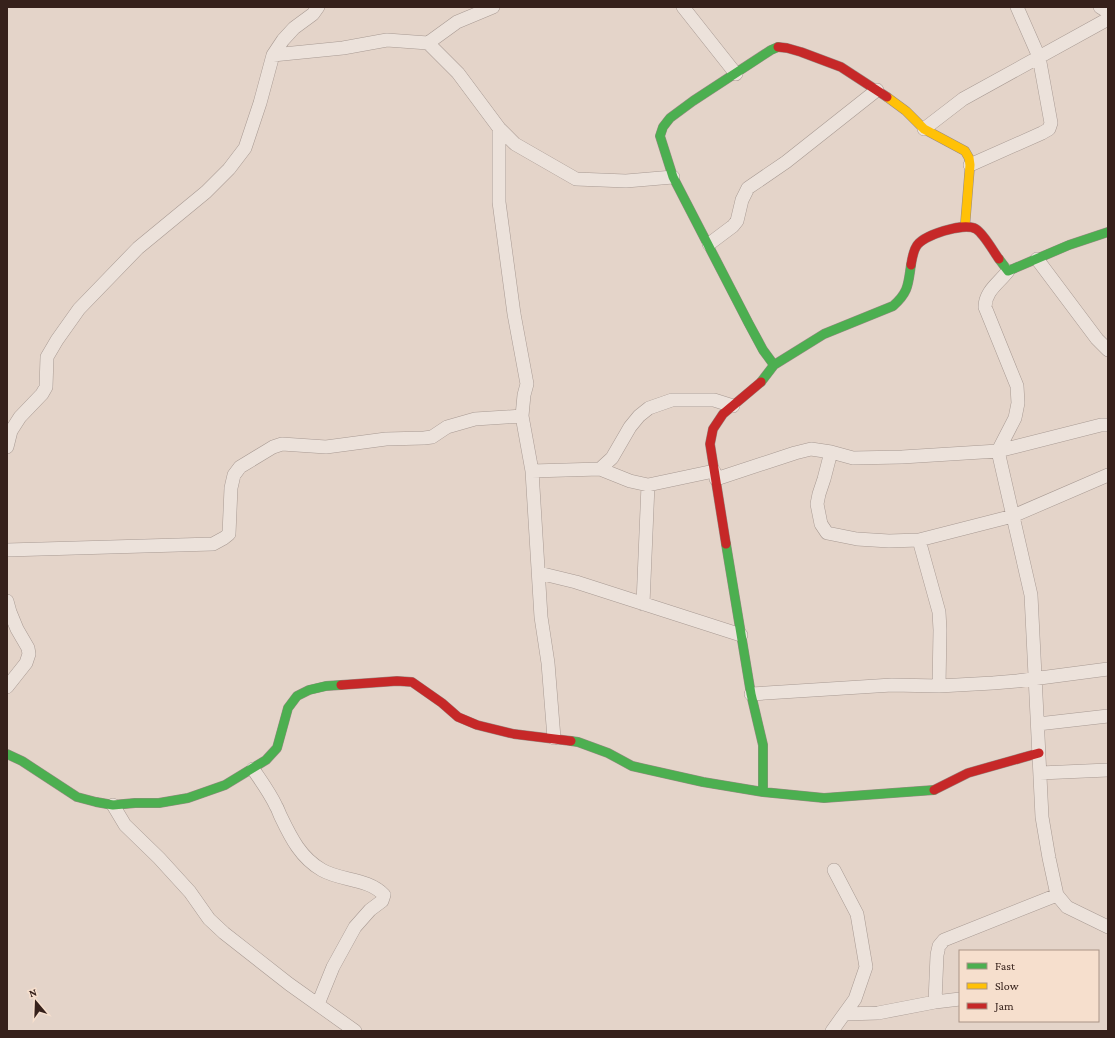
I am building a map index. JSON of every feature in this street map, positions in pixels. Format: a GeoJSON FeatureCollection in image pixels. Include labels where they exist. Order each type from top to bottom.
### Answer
{"type":"FeatureCollection","features":[{"type":"Feature","properties":{"kind":"street"},"geometry":{"type":"LineString","coordinates":[[8,441],[11,431],[20,417],[42,394],[46,387],[47,357],[56,340],[79,309],[138,248],[206,192],[229,169],[245,148],[260,103],[273,55],[283,40],[294,28],[313,14],[318,7]]}},
{"type":"Feature","properties":{"kind":"street"},"geometry":{"type":"LineString","coordinates":[[273,55],[343,48],[387,40],[428,43],[457,22],[493,7]]}},
{"type":"Feature","properties":{"kind":"street"},"geometry":{"type":"LineString","coordinates":[[683,7],[736,74]]}},
{"type":"Feature","properties":{"kind":"street"},"geometry":{"type":"LineString","coordinates":[[970,165],[1042,133],[1049,129],[1051,123],[1039,57],[1017,7]]}},
{"type":"Feature","properties":{"kind":"street"},"geometry":{"type":"LineString","coordinates":[[1100,7],[1108,12]]}},
{"type":"Feature","properties":{"kind":"street"},"geometry":{"type":"LineString","coordinates":[[924,130],[963,99],[1108,19]]}},
{"type":"Feature","properties":{"kind":"street"},"geometry":{"type":"LineString","coordinates":[[428,43],[458,73],[499,128],[515,144],[576,180],[626,181],[673,177]]}},
{"type":"Feature","properties":{"kind":"street"},"geometry":{"type":"LineString","coordinates":[[774,365],[749,324],[673,177],[660,136],[662,127],[670,118],[693,101],[771,50],[778,47],[801,52],[841,67],[906,111],[924,130],[965,151],[969,158],[970,165],[965,226]]}},
{"type":"Feature","properties":{"kind":"street"},"geometry":{"type":"LineString","coordinates":[[708,244],[733,226],[737,221],[742,200],[748,188],[786,162],[877,90]]}},
{"type":"Feature","properties":{"kind":"street"},"geometry":{"type":"LineString","coordinates":[[499,128],[499,202],[514,314],[526,384],[522,416],[532,471],[541,617],[548,663],[554,738]]}},
{"type":"Feature","properties":{"kind":"street"},"geometry":{"type":"LineString","coordinates":[[763,792],[763,745],[751,694],[710,444],[713,429],[723,414],[759,384],[774,365],[824,334],[893,306],[902,298],[907,289],[916,246],[924,239],[955,227],[965,226],[976,229],[986,240],[1008,271]]}},
{"type":"Feature","properties":{"kind":"street"},"geometry":{"type":"LineString","coordinates":[[1108,232],[1069,245],[1008,271],[987,294],[985,300],[985,307],[1018,386],[1018,403],[1015,418],[998,451],[1031,595],[1042,817],[1049,858],[1057,895],[1066,907],[1108,927]]}},
{"type":"Feature","properties":{"kind":"street"},"geometry":{"type":"LineString","coordinates":[[1038,259],[1097,339],[1108,350]]}},
{"type":"Feature","properties":{"kind":"street"},"geometry":{"type":"LineString","coordinates":[[600,469],[612,458],[630,427],[639,416],[649,408],[672,400],[714,400],[733,406]]}},
{"type":"Feature","properties":{"kind":"street"},"geometry":{"type":"LineString","coordinates":[[7,550],[213,544],[229,534],[234,475],[240,467],[273,447],[282,444],[326,447],[386,440],[424,438],[432,436],[446,427],[475,419],[522,416]]}},
{"type":"Feature","properties":{"kind":"street"},"geometry":{"type":"LineString","coordinates":[[532,471],[600,469],[630,481],[648,485],[715,475],[811,449],[831,452],[853,458],[902,457],[998,451],[1101,425],[1108,425]]}},
{"type":"Feature","properties":{"kind":"street"},"geometry":{"type":"LineString","coordinates":[[831,452],[817,504],[821,524],[827,532],[857,539],[889,541],[919,540],[1013,516],[1108,475]]}},
{"type":"Feature","properties":{"kind":"street"},"geometry":{"type":"LineString","coordinates":[[643,604],[648,485]]}},
{"type":"Feature","properties":{"kind":"street"},"geometry":{"type":"LineString","coordinates":[[919,540],[927,564],[939,612],[939,686]]}},
{"type":"Feature","properties":{"kind":"street"},"geometry":{"type":"LineString","coordinates":[[539,573],[576,582],[742,635]]}},
{"type":"Feature","properties":{"kind":"street"},"geometry":{"type":"LineString","coordinates":[[7,601],[17,629],[28,648],[29,654],[26,663],[7,687]]}},
{"type":"Feature","properties":{"kind":"street"},"geometry":{"type":"LineString","coordinates":[[751,694],[892,685],[939,686],[1005,682],[1108,669]]}},
{"type":"Feature","properties":{"kind":"street"},"geometry":{"type":"LineString","coordinates":[[7,754],[22,761],[78,797],[113,806],[135,803],[159,803],[188,798],[225,784],[266,760],[277,748],[288,708],[297,696],[309,690],[326,686],[397,681],[412,682],[442,703],[458,717],[477,725],[514,734],[578,742],[608,753],[632,766],[703,782],[763,792],[824,798],[934,790],[968,773],[1039,753]]}},
{"type":"Feature","properties":{"kind":"street"},"geometry":{"type":"LineString","coordinates":[[1038,724],[1108,716]]}},
{"type":"Feature","properties":{"kind":"street"},"geometry":{"type":"LineString","coordinates":[[253,769],[277,806],[280,816],[303,856],[322,870],[341,877],[370,884],[384,895],[382,901],[370,910],[355,927],[333,967],[318,1004]]}},
{"type":"Feature","properties":{"kind":"street"},"geometry":{"type":"LineString","coordinates":[[1040,773],[1108,770]]}},
{"type":"Feature","properties":{"kind":"street"},"geometry":{"type":"LineString","coordinates":[[113,806],[125,825],[159,858],[190,892],[209,919],[224,933],[289,984],[355,1031]]}},
{"type":"Feature","properties":{"kind":"street"},"geometry":{"type":"LineString","coordinates":[[832,1031],[855,999],[866,967],[857,914],[834,870]]}},
{"type":"Feature","properties":{"kind":"street"},"geometry":{"type":"LineString","coordinates":[[936,1002],[937,955],[939,946],[944,940],[1057,895]]}},
{"type":"Feature","properties":{"kind":"street"},"geometry":{"type":"LineString","coordinates":[[845,1014],[878,1013],[959,999]]}},
{"type":"Feature","properties":{"kind":"traffic: fast"},"geometry":{"type":"LineString","coordinates":[[774,365],[763,350],[749,324],[673,177],[660,136],[663,127],[670,118],[693,101],[771,50],[778,47]]}},
{"type":"Feature","properties":{"kind":"traffic: fast"},"geometry":{"type":"LineString","coordinates":[[999,259],[1008,271],[1069,245],[1108,232]]}},
{"type":"Feature","properties":{"kind":"traffic: fast"},"geometry":{"type":"LineString","coordinates":[[761,382],[774,365],[824,334],[893,306],[905,292],[911,265]]}},
{"type":"Feature","properties":{"kind":"traffic: fast"},"geometry":{"type":"LineString","coordinates":[[726,544],[751,694],[763,745],[763,792]]}},
{"type":"Feature","properties":{"kind":"traffic: fast"},"geometry":{"type":"LineString","coordinates":[[7,754],[22,761],[77,797],[96,802],[113,805],[159,803],[188,798],[225,785],[266,760],[277,748],[288,708],[297,696],[309,690],[326,686],[341,685]]}},
{"type":"Feature","properties":{"kind":"traffic: fast"},"geometry":{"type":"LineString","coordinates":[[571,741],[578,742],[608,753],[632,766],[703,782],[763,792],[824,798],[934,790]]}},
{"type":"Feature","properties":{"kind":"traffic: slow"},"geometry":{"type":"LineString","coordinates":[[887,97],[906,111],[924,129],[965,151],[969,158],[970,165],[965,226]]}},
{"type":"Feature","properties":{"kind":"traffic: jam"},"geometry":{"type":"LineString","coordinates":[[778,47],[801,52],[841,67],[887,97]]}},
{"type":"Feature","properties":{"kind":"traffic: jam"},"geometry":{"type":"LineString","coordinates":[[911,265],[914,251],[920,242],[934,234],[953,228],[962,227],[970,227],[979,231],[999,259]]}},
{"type":"Feature","properties":{"kind":"traffic: jam"},"geometry":{"type":"LineString","coordinates":[[726,544],[710,444],[713,429],[723,414],[761,382]]}},
{"type":"Feature","properties":{"kind":"traffic: jam"},"geometry":{"type":"LineString","coordinates":[[341,685],[397,681],[412,682],[442,703],[458,717],[477,725],[514,734],[571,741]]}},
{"type":"Feature","properties":{"kind":"traffic: jam"},"geometry":{"type":"LineString","coordinates":[[934,790],[968,773],[1039,753]]}}]}
